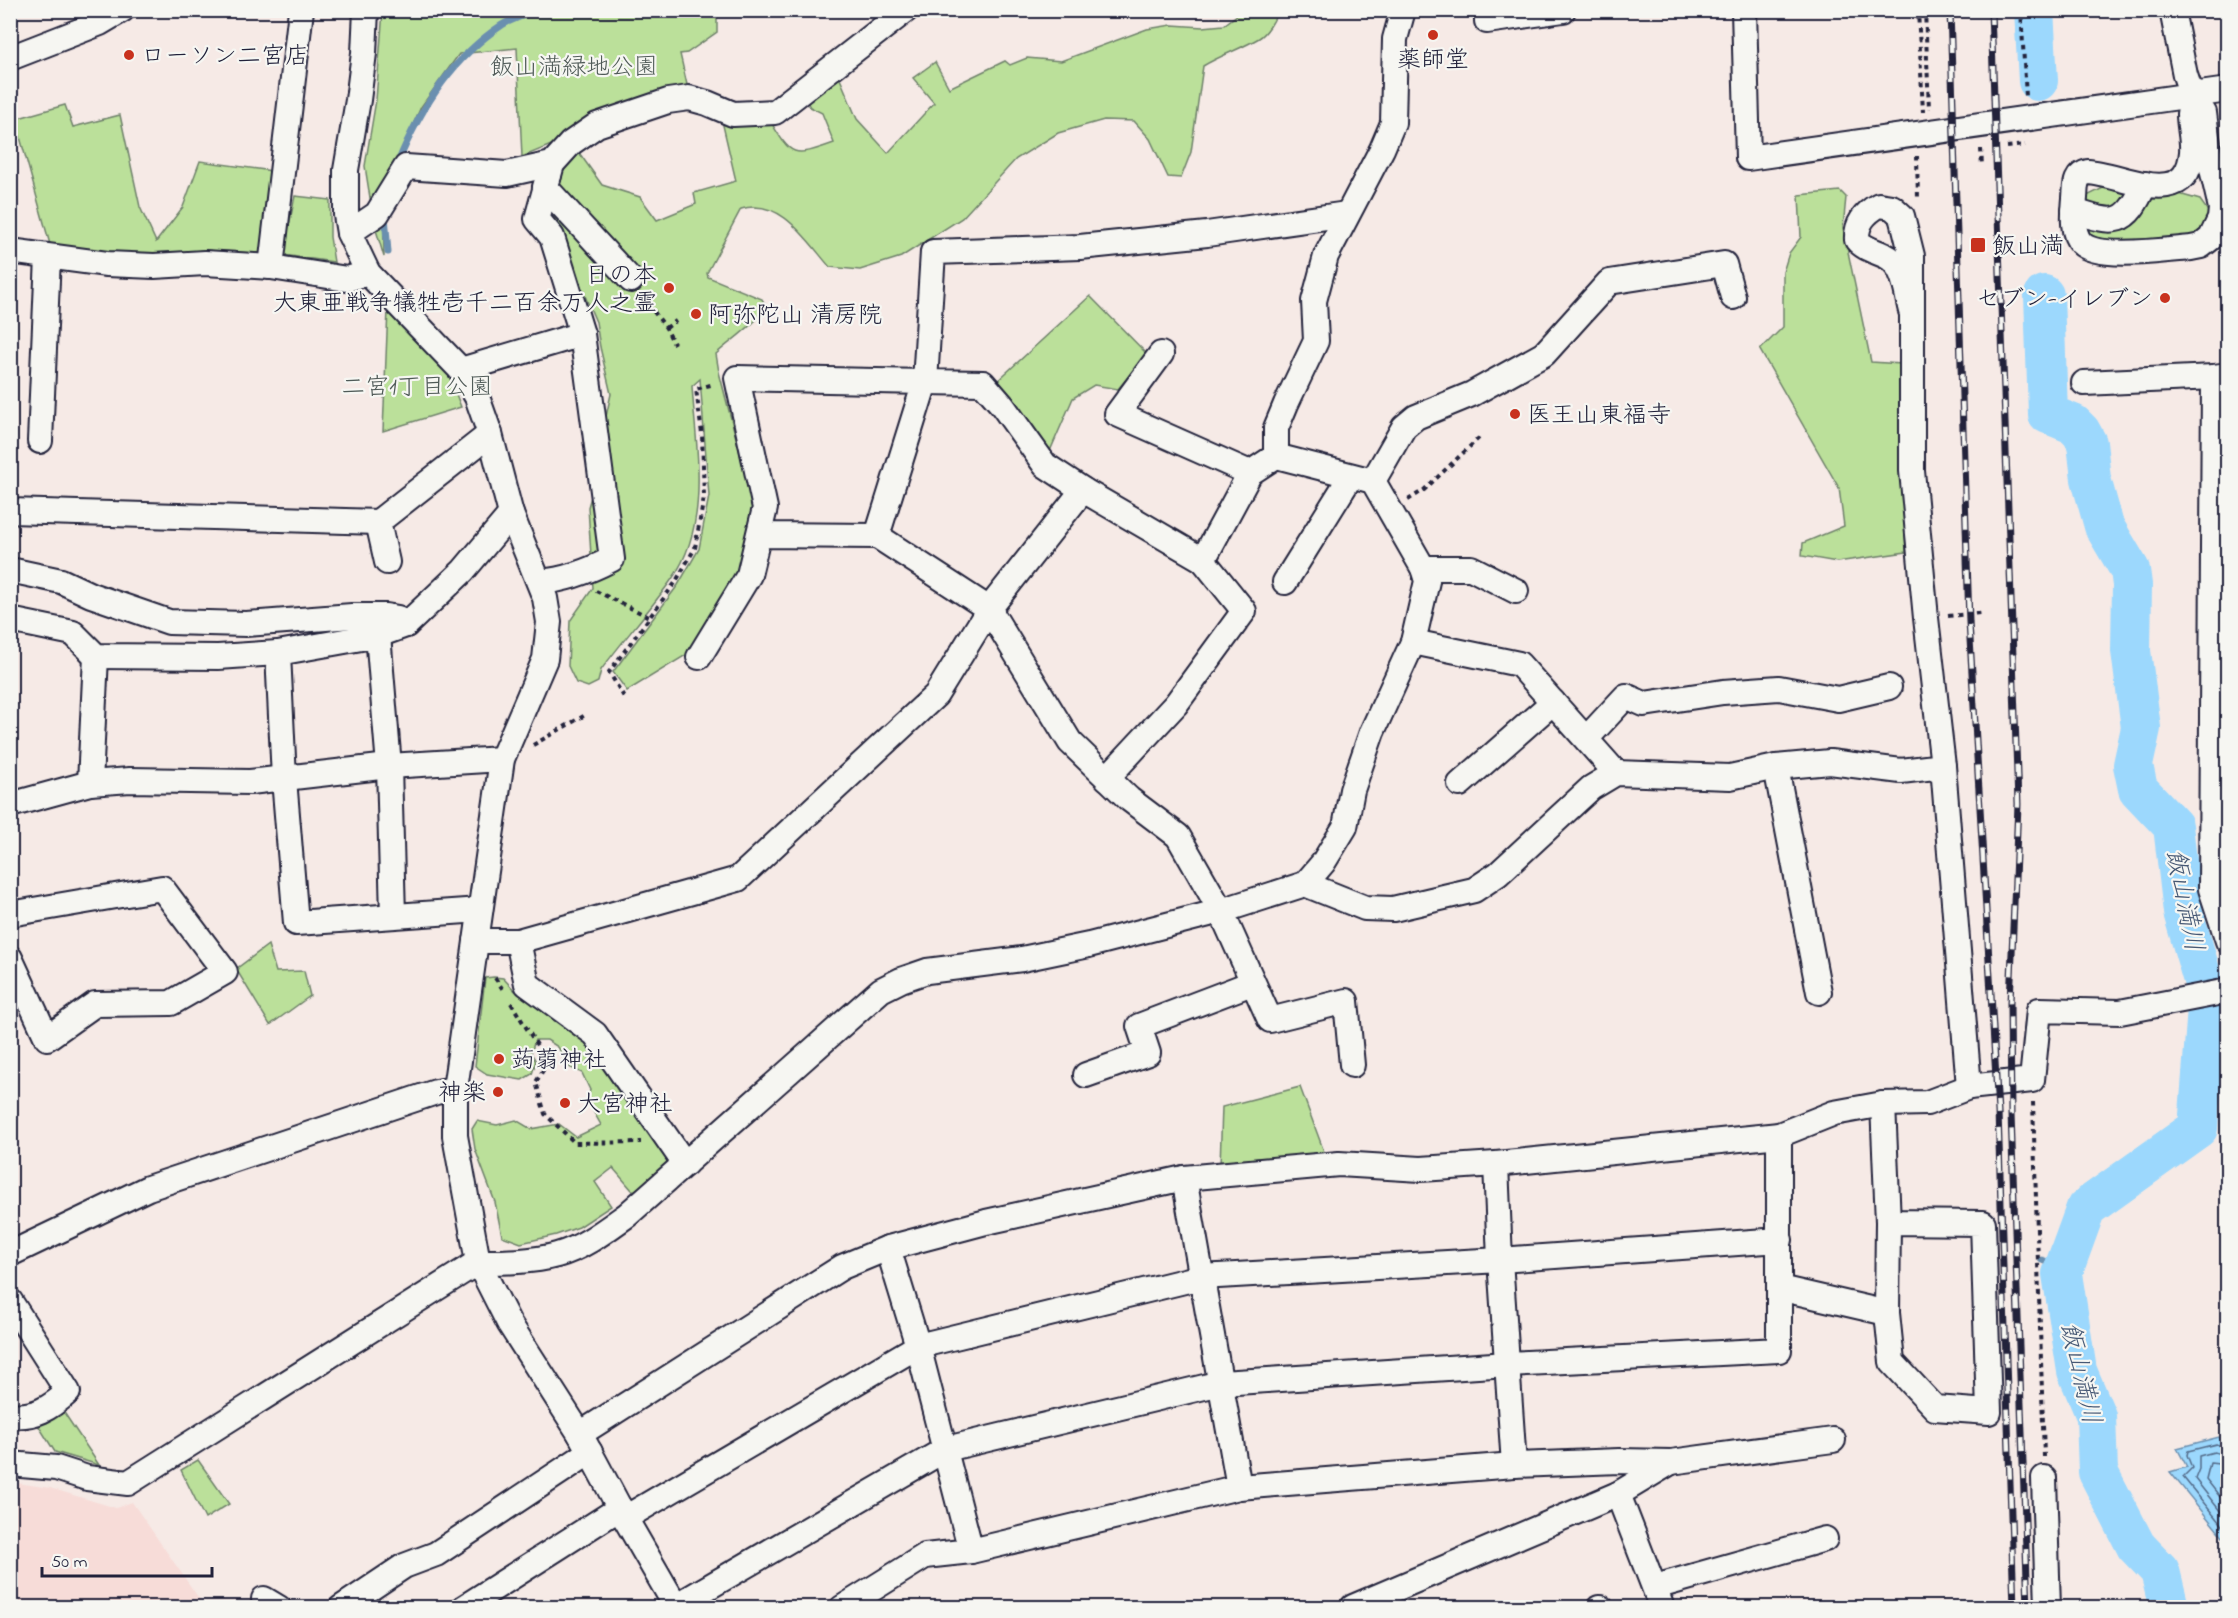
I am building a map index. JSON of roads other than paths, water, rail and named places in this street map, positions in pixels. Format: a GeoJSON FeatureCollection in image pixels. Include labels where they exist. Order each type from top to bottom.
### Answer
{"type":"FeatureCollection","features":[{"type":"Feature","properties":{"kind":"street"},"geometry":{"type":"LineString","coordinates":[[10,58],[100,23],[122,10]]}},
{"type":"Feature","properties":{"kind":"street"},"geometry":{"type":"LineString","coordinates":[[271,267],[301,10]]}},
{"type":"Feature","properties":{"kind":"street"},"geometry":{"type":"LineString","coordinates":[[366,10],[364,53],[346,170],[346,215],[349,233],[368,273],[461,370],[477,397],[490,434],[511,514],[540,582],[549,622],[545,659],[502,759],[455,1089],[455,1136],[478,1262],[509,1323],[585,1443],[622,1513],[677,1607],[946,1449],[1221,1383],[1508,1364],[1779,1350],[1779,1135]]}},
{"type":"Feature","properties":{"kind":"street"},"geometry":{"type":"LineString","coordinates":[[540,582],[556,581],[590,570],[612,559],[582,334],[552,237],[537,219],[552,164],[571,144],[597,125],[669,102],[689,98],[733,114],[775,112],[906,10]]}},
{"type":"Feature","properties":{"kind":"street"},"geometry":{"type":"LineString","coordinates":[[1276,456],[1276,428],[1316,341],[1314,301],[1326,256],[1382,149],[1393,123],[1395,39],[1403,10]]}},
{"type":"Feature","properties":{"kind":"street"},"geometry":{"type":"LineString","coordinates":[[1487,10],[1487,21],[1563,10]]}},
{"type":"Feature","properties":{"kind":"street"},"geometry":{"type":"LineString","coordinates":[[1744,10],[1748,158],[2228,90]]}},
{"type":"Feature","properties":{"kind":"street"},"geometry":{"type":"LineString","coordinates":[[2172,10],[2192,96],[2204,113],[2208,151],[2219,201],[2220,219],[2214,233],[2201,246],[2191,248],[2106,253],[2090,250],[2080,243],[2076,235],[2074,211],[2076,181],[2082,173],[2096,172],[2156,186],[2184,183],[2201,187],[2214,194],[2219,201]]}},
{"type":"Feature","properties":{"kind":"street"},"geometry":{"type":"LineString","coordinates":[[2174,184],[2185,172],[2192,155],[2189,114],[2192,96]]}},
{"type":"Feature","properties":{"kind":"street"},"geometry":{"type":"LineString","coordinates":[[349,233],[377,214],[406,168],[507,174],[552,164]]}},
{"type":"Feature","properties":{"kind":"street"},"geometry":{"type":"LineString","coordinates":[[2074,211],[2109,221],[2118,218],[2127,214],[2135,206],[2145,184]]}},
{"type":"Feature","properties":{"kind":"street"},"geometry":{"type":"LineString","coordinates":[[546,187],[631,280]]}},
{"type":"Feature","properties":{"kind":"street"},"geometry":{"type":"LineString","coordinates":[[877,536],[925,382],[933,252],[1080,248],[1207,234],[1347,214]]}},
{"type":"Feature","properties":{"kind":"street"},"geometry":{"type":"LineString","coordinates":[[10,251],[107,264],[154,266],[205,263],[271,267],[347,279],[368,273]]}},
{"type":"Feature","properties":{"kind":"street"},"geometry":{"type":"LineString","coordinates":[[40,441],[48,257]]}},
{"type":"Feature","properties":{"kind":"street"},"geometry":{"type":"LineString","coordinates":[[1285,582],[1362,478],[1404,427],[1416,417],[1472,394],[1544,354],[1609,282],[1724,264],[1734,297]]}},
{"type":"Feature","properties":{"kind":"street"},"geometry":{"type":"LineString","coordinates":[[1911,311],[1912,471],[1943,766],[1969,1087]]}},
{"type":"Feature","properties":{"kind":"street"},"geometry":{"type":"LineString","coordinates":[[461,370],[582,334]]}},
{"type":"Feature","properties":{"kind":"street"},"geometry":{"type":"LineString","coordinates":[[1161,354],[1117,414],[1250,473]]}},
{"type":"Feature","properties":{"kind":"street"},"geometry":{"type":"LineString","coordinates":[[2084,383],[2221,376],[2219,889],[2228,940]]}},
{"type":"Feature","properties":{"kind":"street"},"geometry":{"type":"LineString","coordinates":[[699,657],[749,575],[765,508],[738,378],[983,383],[1046,465],[1083,490],[1203,560],[1244,611],[1176,704],[1107,778]]}},
{"type":"Feature","properties":{"kind":"street"},"geometry":{"type":"LineString","coordinates":[[10,511],[378,522],[490,434]]}},
{"type":"Feature","properties":{"kind":"street"},"geometry":{"type":"LineString","coordinates":[[10,1464],[56,1468],[87,1478],[128,1483],[478,1262],[519,1262],[559,1255],[593,1238],[627,1215],[881,990],[901,980],[927,971],[1022,959],[1089,945],[1221,911],[1305,884],[1323,864],[1345,827],[1353,790],[1372,732],[1413,642],[1427,581],[1423,568],[1390,512],[1362,478],[1276,456],[1250,473],[1203,560]]}},
{"type":"Feature","properties":{"kind":"street"},"geometry":{"type":"LineString","coordinates":[[476,941],[518,940],[738,879],[936,695],[989,609],[1083,490]]}},
{"type":"Feature","properties":{"kind":"street"},"geometry":{"type":"LineString","coordinates":[[10,620],[73,633],[96,656],[218,657],[278,653],[378,635],[406,625],[463,571],[511,514]]}},
{"type":"Feature","properties":{"kind":"street"},"geometry":{"type":"LineString","coordinates":[[378,522],[387,562]]}},
{"type":"Feature","properties":{"kind":"street"},"geometry":{"type":"LineString","coordinates":[[759,535],[877,536],[989,609],[1071,742],[1129,798],[1178,836],[1221,911],[1270,1020],[1346,1001],[1352,1065]]}},
{"type":"Feature","properties":{"kind":"street"},"geometry":{"type":"LineString","coordinates":[[1423,568],[1471,568],[1516,591]]}},
{"type":"Feature","properties":{"kind":"street"},"geometry":{"type":"LineString","coordinates":[[10,570],[61,581],[91,595],[169,622],[246,624],[352,616],[386,616],[398,618],[406,625]]}},
{"type":"Feature","properties":{"kind":"street"},"geometry":{"type":"LineString","coordinates":[[378,635],[389,766],[393,916]]}},
{"type":"Feature","properties":{"kind":"street"},"geometry":{"type":"LineString","coordinates":[[1413,642],[1519,664],[1616,773]]}},
{"type":"Feature","properties":{"kind":"street"},"geometry":{"type":"LineString","coordinates":[[278,653],[296,923],[480,910]]}},
{"type":"Feature","properties":{"kind":"street"},"geometry":{"type":"LineString","coordinates":[[90,783],[96,656]]}},
{"type":"Feature","properties":{"kind":"street"},"geometry":{"type":"LineString","coordinates":[[1587,738],[1626,696],[1644,704],[1723,692],[1779,688],[1838,699],[1890,687]]}},
{"type":"Feature","properties":{"kind":"street"},"geometry":{"type":"LineString","coordinates":[[1460,784],[1553,702]]}},
{"type":"Feature","properties":{"kind":"street"},"geometry":{"type":"LineString","coordinates":[[10,805],[90,783],[130,780],[250,782],[389,766],[502,759]]}},
{"type":"Feature","properties":{"kind":"street"},"geometry":{"type":"LineString","coordinates":[[1305,884],[1365,908],[1393,909],[1474,890],[1498,874],[1591,788],[1616,773],[1730,777],[1776,767],[1830,762],[1901,771],[1943,766]]}},
{"type":"Feature","properties":{"kind":"street"},"geometry":{"type":"LineString","coordinates":[[1776,767],[1819,992]]}},
{"type":"Feature","properties":{"kind":"street"},"geometry":{"type":"LineString","coordinates":[[10,914],[162,888],[225,972],[171,1003],[95,1004],[47,1038],[10,958]]}},
{"type":"Feature","properties":{"kind":"street"},"geometry":{"type":"LineString","coordinates":[[518,940],[527,984],[595,1034],[685,1164]]}},
{"type":"Feature","properties":{"kind":"street"},"geometry":{"type":"LineString","coordinates":[[1086,1076],[1148,1053],[1139,1026],[1252,983]]}},
{"type":"Feature","properties":{"kind":"street"},"geometry":{"type":"LineString","coordinates":[[341,1608],[404,1566],[436,1554],[585,1443],[842,1267],[888,1248],[986,1222],[1184,1178],[1339,1164],[1421,1169],[1496,1164],[1779,1135],[1834,1113],[1883,1104],[1927,1103],[1969,1087],[2032,1080],[2039,1010],[2120,1012],[2223,993]]}},
{"type":"Feature","properties":{"kind":"street"},"geometry":{"type":"LineString","coordinates":[[10,1254],[148,1188],[436,1092],[455,1089]]}},
{"type":"Feature","properties":{"kind":"street"},"geometry":{"type":"LineString","coordinates":[[1883,1104],[1888,1222],[1887,1313],[1892,1362],[1935,1408],[1989,1412],[1983,1223],[1888,1222]]}},
{"type":"Feature","properties":{"kind":"street"},"geometry":{"type":"LineString","coordinates":[[1496,1164],[1514,1465]]}},
{"type":"Feature","properties":{"kind":"street"},"geometry":{"type":"LineString","coordinates":[[1184,1178],[1239,1487]]}},
{"type":"Feature","properties":{"kind":"street"},"geometry":{"type":"LineString","coordinates":[[463,1608],[622,1513],[918,1346],[1201,1276],[1500,1260],[1780,1240]]}},
{"type":"Feature","properties":{"kind":"street"},"geometry":{"type":"LineString","coordinates":[[888,1248],[918,1346],[971,1551]]}},
{"type":"Feature","properties":{"kind":"street"},"geometry":{"type":"LineString","coordinates":[[1779,1288],[1887,1313]]}},
{"type":"Feature","properties":{"kind":"street"},"geometry":{"type":"LineString","coordinates":[[10,1301],[68,1392],[52,1406],[25,1417],[10,1415]]}},
{"type":"Feature","properties":{"kind":"street"},"geometry":{"type":"LineString","coordinates":[[842,1608],[925,1556],[971,1551],[1239,1487],[1514,1465],[1619,1461],[1671,1462],[1833,1440]]}},
{"type":"Feature","properties":{"kind":"street"},"geometry":{"type":"LineString","coordinates":[[1353,1607],[1618,1494],[1671,1462]]}},
{"type":"Feature","properties":{"kind":"street"},"geometry":{"type":"LineString","coordinates":[[2044,1478],[2048,1608]]}},
{"type":"Feature","properties":{"kind":"street"},"geometry":{"type":"LineString","coordinates":[[1618,1494],[1659,1597],[1825,1539]]}},
{"type":"Feature","properties":{"kind":"water"},"geometry":{"type":"Polygon","coordinates":[[[2219,1437],[2227,1445],[2227,1542],[2170,1472],[2187,1467],[2177,1448],[2219,1437]]]}},
{"type":"Feature","properties":{"kind":"waterway"},"geometry":{"type":"LineString","coordinates":[[397,165],[427,105],[453,69],[484,38],[502,25],[536,10]]}},
{"type":"Feature","properties":{"kind":"waterway","name":"飯山満川"},"geometry":{"type":"LineString","coordinates":[[2034,10],[2038,81]]}},
{"type":"Feature","properties":{"kind":"waterway"},"geometry":{"type":"LineString","coordinates":[[385,216],[388,252]]}},
{"type":"Feature","properties":{"kind":"waterway","name":"飯山満川"},"geometry":{"type":"LineString","coordinates":[[2044,295],[2048,414],[2073,424],[2087,443],[2091,479],[2104,526],[2130,570],[2132,585],[2131,651],[2141,728],[2133,765],[2138,789],[2173,826],[2183,912],[2204,984],[2207,1008],[2198,1128],[2086,1208],[2062,1274],[2077,1371],[2096,1416],[2098,1472],[2136,1546],[2160,1571],[2169,1608]]}},
{"type":"Feature","properties":{"kind":"waterway"},"geometry":{"type":"LineString","coordinates":[[2042,1260],[2064,1269]]}},
{"type":"Feature","properties":{"kind":"railway"},"geometry":{"type":"LineString","coordinates":[[1950,10],[1969,622],[1998,1112],[2014,1608]]}},
{"type":"Feature","properties":{"kind":"railway"},"geometry":{"type":"LineString","coordinates":[[1991,10],[2018,804],[2010,1003],[2011,1114],[2028,1608]]}},
{"type":"Feature","properties":{"kind":"place","name":"薬師堂"},"geometry":{"type":"Point","coordinates":[1433,35]}},
{"type":"Feature","properties":{"kind":"place","name":"ローソン二宮店"},"geometry":{"type":"Point","coordinates":[129,55]}},
{"type":"Feature","properties":{"kind":"place","name":"飯山満"},"geometry":{"type":"Point","coordinates":[1978,245]}},
{"type":"Feature","properties":{"kind":"place","name":"日の本 大東亜戦争犠牲壱千二百余万人之霊"},"geometry":{"type":"Point","coordinates":[669,288]}},
{"type":"Feature","properties":{"kind":"place","name":"セブン-イレブン"},"geometry":{"type":"Point","coordinates":[2165,298]}},
{"type":"Feature","properties":{"kind":"place","name":"阿弥陀山 清房院"},"geometry":{"type":"Point","coordinates":[696,314]}},
{"type":"Feature","properties":{"kind":"place","name":"医王山東福寺"},"geometry":{"type":"Point","coordinates":[1515,414]}},
{"type":"Feature","properties":{"kind":"place","name":"蒟蒻神社"},"geometry":{"type":"Point","coordinates":[499,1059]}},
{"type":"Feature","properties":{"kind":"place","name":"神楽"},"geometry":{"type":"Point","coordinates":[498,1092]}},
{"type":"Feature","properties":{"kind":"place","name":"大宮神社"},"geometry":{"type":"Point","coordinates":[565,1103]}},
{"type":"Feature","properties":{"kind":"park label","name":"飯山満緑地公園"},"geometry":{"type":"Point","coordinates":[574,66]}},
{"type":"Feature","properties":{"kind":"park label","name":"二宮1丁目公園"},"geometry":{"type":"Point","coordinates":[417,386]}}]}
